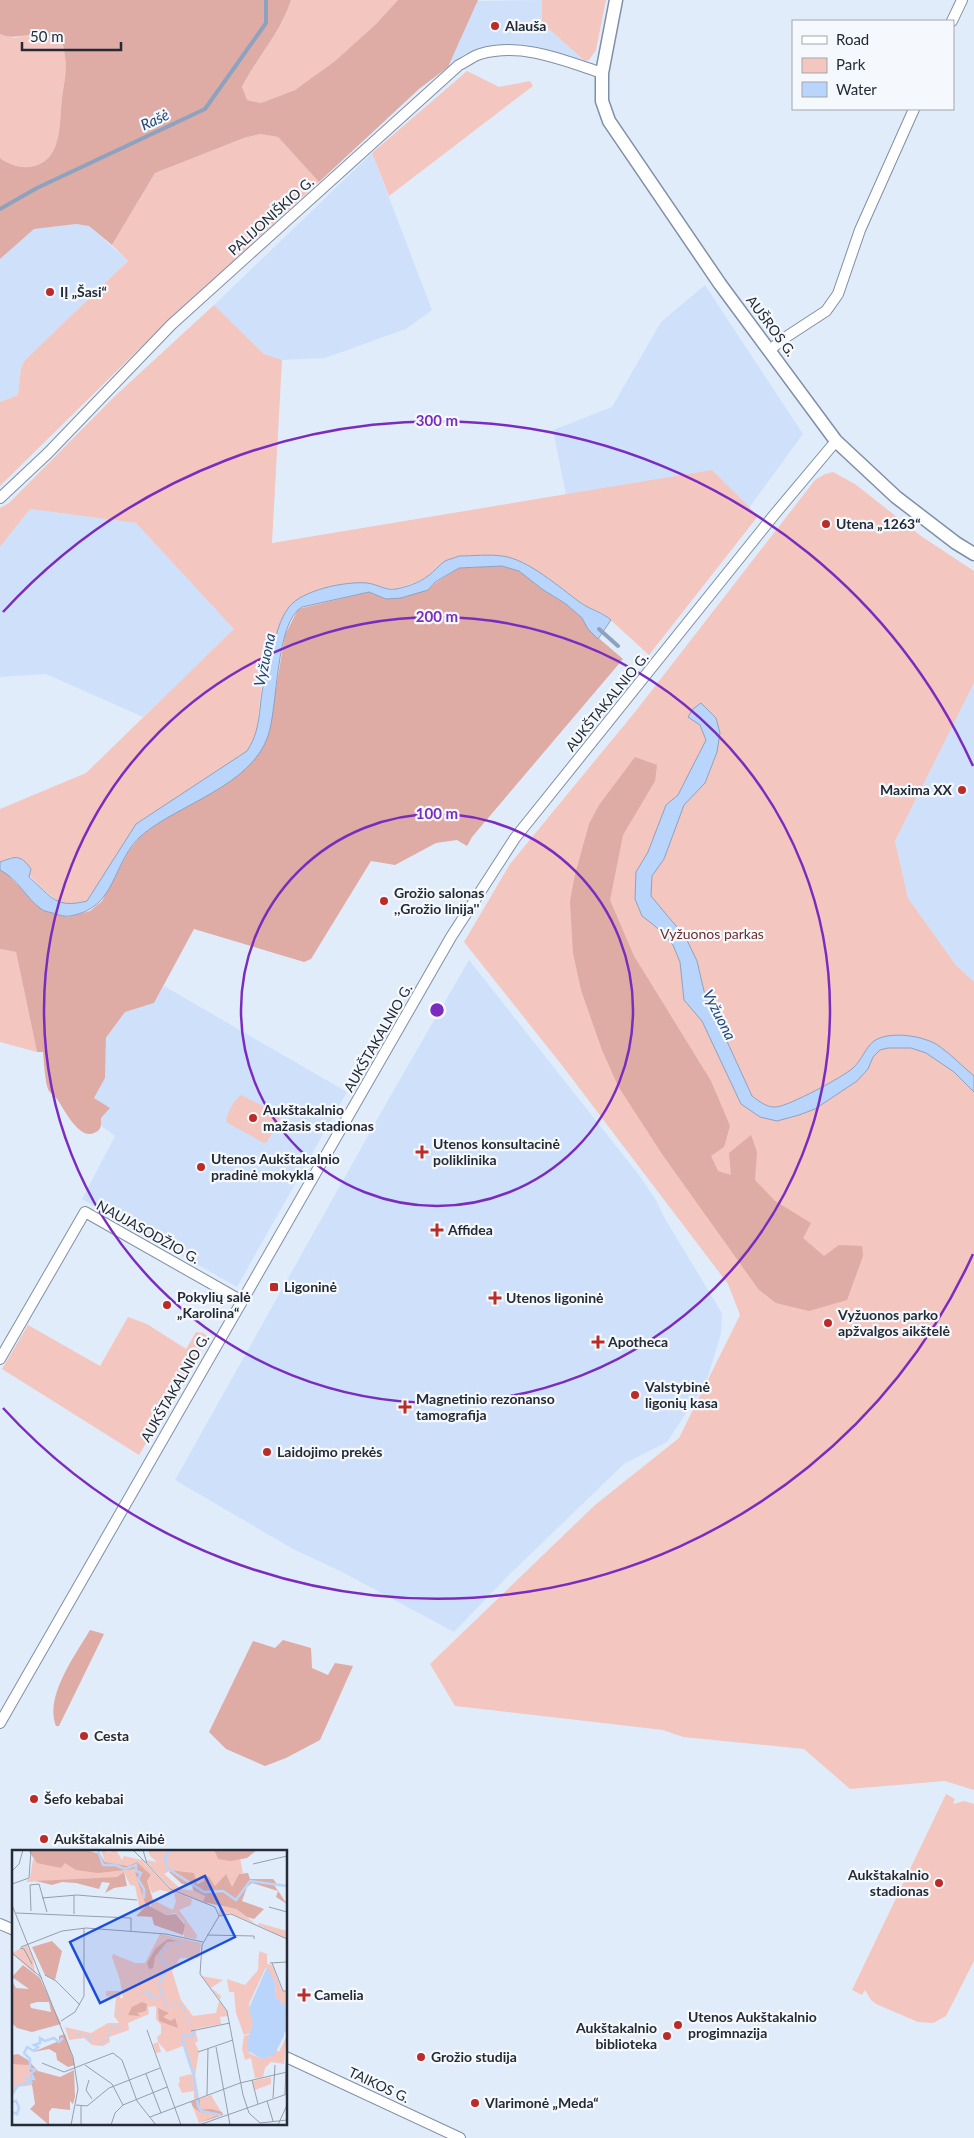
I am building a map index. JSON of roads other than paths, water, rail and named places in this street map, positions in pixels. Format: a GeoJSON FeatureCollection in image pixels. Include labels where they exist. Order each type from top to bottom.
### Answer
{"type":"FeatureCollection","features":[{"type":"Feature","properties":{"kind":"street","name":"AUŠROS G."},"geometry":{"type":"LineString","coordinates":[[616,0],[602,73],[602,101],[609,121],[720,284],[836,441],[896,497],[956,543],[974,554]]}},
{"type":"Feature","properties":{"kind":"street"},"geometry":{"type":"LineString","coordinates":[[952,20],[962,0]]}},
{"type":"Feature","properties":{"kind":"street","name":"PALIJONIŠKIO G."},"geometry":{"type":"LineString","coordinates":[[0,498],[48,453],[171,325],[459,65],[479,54],[509,50],[531,51],[602,73]]}},
{"type":"Feature","properties":{"kind":"street"},"geometry":{"type":"LineString","coordinates":[[770,350],[783,339],[826,311],[838,294],[860,230],[914,110]]}},
{"type":"Feature","properties":{"kind":"street","name":"AUKŠTAKALNIO G."},"geometry":{"type":"LineString","coordinates":[[0,1723],[451,937],[515,838],[774,515],[836,441]]}},
{"type":"Feature","properties":{"kind":"street","name":"NAUJASODŽIO G."},"geometry":{"type":"LineString","coordinates":[[0,1359],[85,1212],[242,1301]]}},
{"type":"Feature","properties":{"kind":"street"},"geometry":{"type":"LineString","coordinates":[[0,1924],[12,1929]]}},
{"type":"Feature","properties":{"kind":"street","name":"TAIKOS G."},"geometry":{"type":"LineString","coordinates":[[288,2058],[460,2138]]}},
{"type":"Feature","properties":{"kind":"water"},"geometry":{"type":"Polygon","coordinates":[[[497,555],[522,562],[581,603],[611,620],[598,639],[588,629],[582,618],[566,604],[542,589],[519,571],[502,566],[459,568],[435,582],[428,590],[401,598],[386,599],[369,592],[302,607],[293,616],[287,630],[282,647],[271,723],[268,736],[259,753],[246,768],[230,781],[157,824],[142,835],[124,858],[106,894],[97,904],[86,911],[70,916],[44,911],[36,905],[12,878],[0,870],[0,862],[20,858],[31,869],[29,877],[55,900],[68,903],[87,901],[136,824],[247,751],[256,732],[264,682],[278,630],[284,614],[295,601],[314,591],[337,585],[367,583],[392,589],[404,587],[421,581],[445,561],[459,556],[497,555]]]}},
{"type":"Feature","properties":{"kind":"water"},"geometry":{"type":"Polygon","coordinates":[[[701,703],[716,718],[720,733],[717,752],[705,783],[684,805],[664,859],[652,876],[651,896],[686,938],[697,961],[704,991],[752,1096],[763,1104],[773,1107],[792,1102],[839,1078],[853,1068],[874,1041],[898,1035],[925,1039],[944,1050],[974,1076],[974,1092],[954,1072],[926,1053],[911,1048],[888,1048],[880,1050],[873,1057],[868,1069],[857,1081],[815,1109],[777,1121],[760,1117],[741,1104],[702,1021],[684,1000],[680,962],[673,945],[655,926],[642,916],[635,899],[636,872],[648,852],[666,805],[678,795],[706,740],[700,725],[688,717],[693,709],[701,703]]]}},
{"type":"Feature","properties":{"kind":"waterway","name":"Rašė"},"geometry":{"type":"LineString","coordinates":[[0,209],[37,188],[205,109],[266,23],[266,0]]}},
{"type":"Feature","properties":{"kind":"waterway","name":"Vyžuona"},"geometry":{"type":"LineString","coordinates":[[599,629],[618,646]]}},
{"type":"Feature","properties":{"kind":"place","name":"Alauša"},"geometry":{"type":"Point","coordinates":[495,26]}},
{"type":"Feature","properties":{"kind":"place","name":"IĮ „Šasi“"},"geometry":{"type":"Point","coordinates":[50,292]}},
{"type":"Feature","properties":{"kind":"place","name":"Utena „1263“"},"geometry":{"type":"Point","coordinates":[826,524]}},
{"type":"Feature","properties":{"kind":"place","name":"Maxima XX"},"geometry":{"type":"Point","coordinates":[962,790]}},
{"type":"Feature","properties":{"kind":"place","name":"Grožio salonas ,,Grožio linija''"},"geometry":{"type":"Point","coordinates":[384,901]}},
{"type":"Feature","properties":{"kind":"place","name":"Aukštakalnio mažasis stadionas"},"geometry":{"type":"Point","coordinates":[253,1118]}},
{"type":"Feature","properties":{"kind":"place","name":"Utenos konsultacinė poliklinika"},"geometry":{"type":"Point","coordinates":[422,1152]}},
{"type":"Feature","properties":{"kind":"place","name":"Utenos Aukštakalnio pradinė mokykla"},"geometry":{"type":"Point","coordinates":[201,1167]}},
{"type":"Feature","properties":{"kind":"place","name":"Affidea"},"geometry":{"type":"Point","coordinates":[437,1230]}},
{"type":"Feature","properties":{"kind":"place","name":"Ligoninė"},"geometry":{"type":"Point","coordinates":[274,1287]}},
{"type":"Feature","properties":{"kind":"place","name":"Utenos ligoninė"},"geometry":{"type":"Point","coordinates":[495,1298]}},
{"type":"Feature","properties":{"kind":"place","name":"Pokylių salė „Karolina“"},"geometry":{"type":"Point","coordinates":[167,1305]}},
{"type":"Feature","properties":{"kind":"place","name":"Vyžuonos parko apžvalgos aikštelė"},"geometry":{"type":"Point","coordinates":[828,1323]}},
{"type":"Feature","properties":{"kind":"place","name":"Apotheca"},"geometry":{"type":"Point","coordinates":[598,1342]}},
{"type":"Feature","properties":{"kind":"place","name":"Valstybinė ligonių kasa"},"geometry":{"type":"Point","coordinates":[635,1395]}},
{"type":"Feature","properties":{"kind":"place","name":"Magnetinio rezonanso tamografija"},"geometry":{"type":"Point","coordinates":[405,1407]}},
{"type":"Feature","properties":{"kind":"place","name":"Laidojimo prekės"},"geometry":{"type":"Point","coordinates":[267,1452]}},
{"type":"Feature","properties":{"kind":"place","name":"Cesta"},"geometry":{"type":"Point","coordinates":[84,1736]}},
{"type":"Feature","properties":{"kind":"place","name":"Šefo kebabai"},"geometry":{"type":"Point","coordinates":[34,1799]}},
{"type":"Feature","properties":{"kind":"place","name":"Aukštakalnis Aibė"},"geometry":{"type":"Point","coordinates":[44,1839]}},
{"type":"Feature","properties":{"kind":"place","name":"Aukštakalnio stadionas"},"geometry":{"type":"Point","coordinates":[939,1883]}},
{"type":"Feature","properties":{"kind":"place","name":"Camelia"},"geometry":{"type":"Point","coordinates":[304,1995]}},
{"type":"Feature","properties":{"kind":"place","name":"Utenos Aukštakalnio progimnazija"},"geometry":{"type":"Point","coordinates":[678,2025]}},
{"type":"Feature","properties":{"kind":"place","name":"Aukštakalnio biblioteka"},"geometry":{"type":"Point","coordinates":[667,2036]}},
{"type":"Feature","properties":{"kind":"place","name":"Grožio studija"},"geometry":{"type":"Point","coordinates":[421,2057]}},
{"type":"Feature","properties":{"kind":"place","name":"Vlarimonė „Meda“"},"geometry":{"type":"Point","coordinates":[475,2103]}},
{"type":"Feature","properties":{"kind":"park label","name":"Vyžuonos parkas"},"geometry":{"type":"Point","coordinates":[712,934]}}]}
